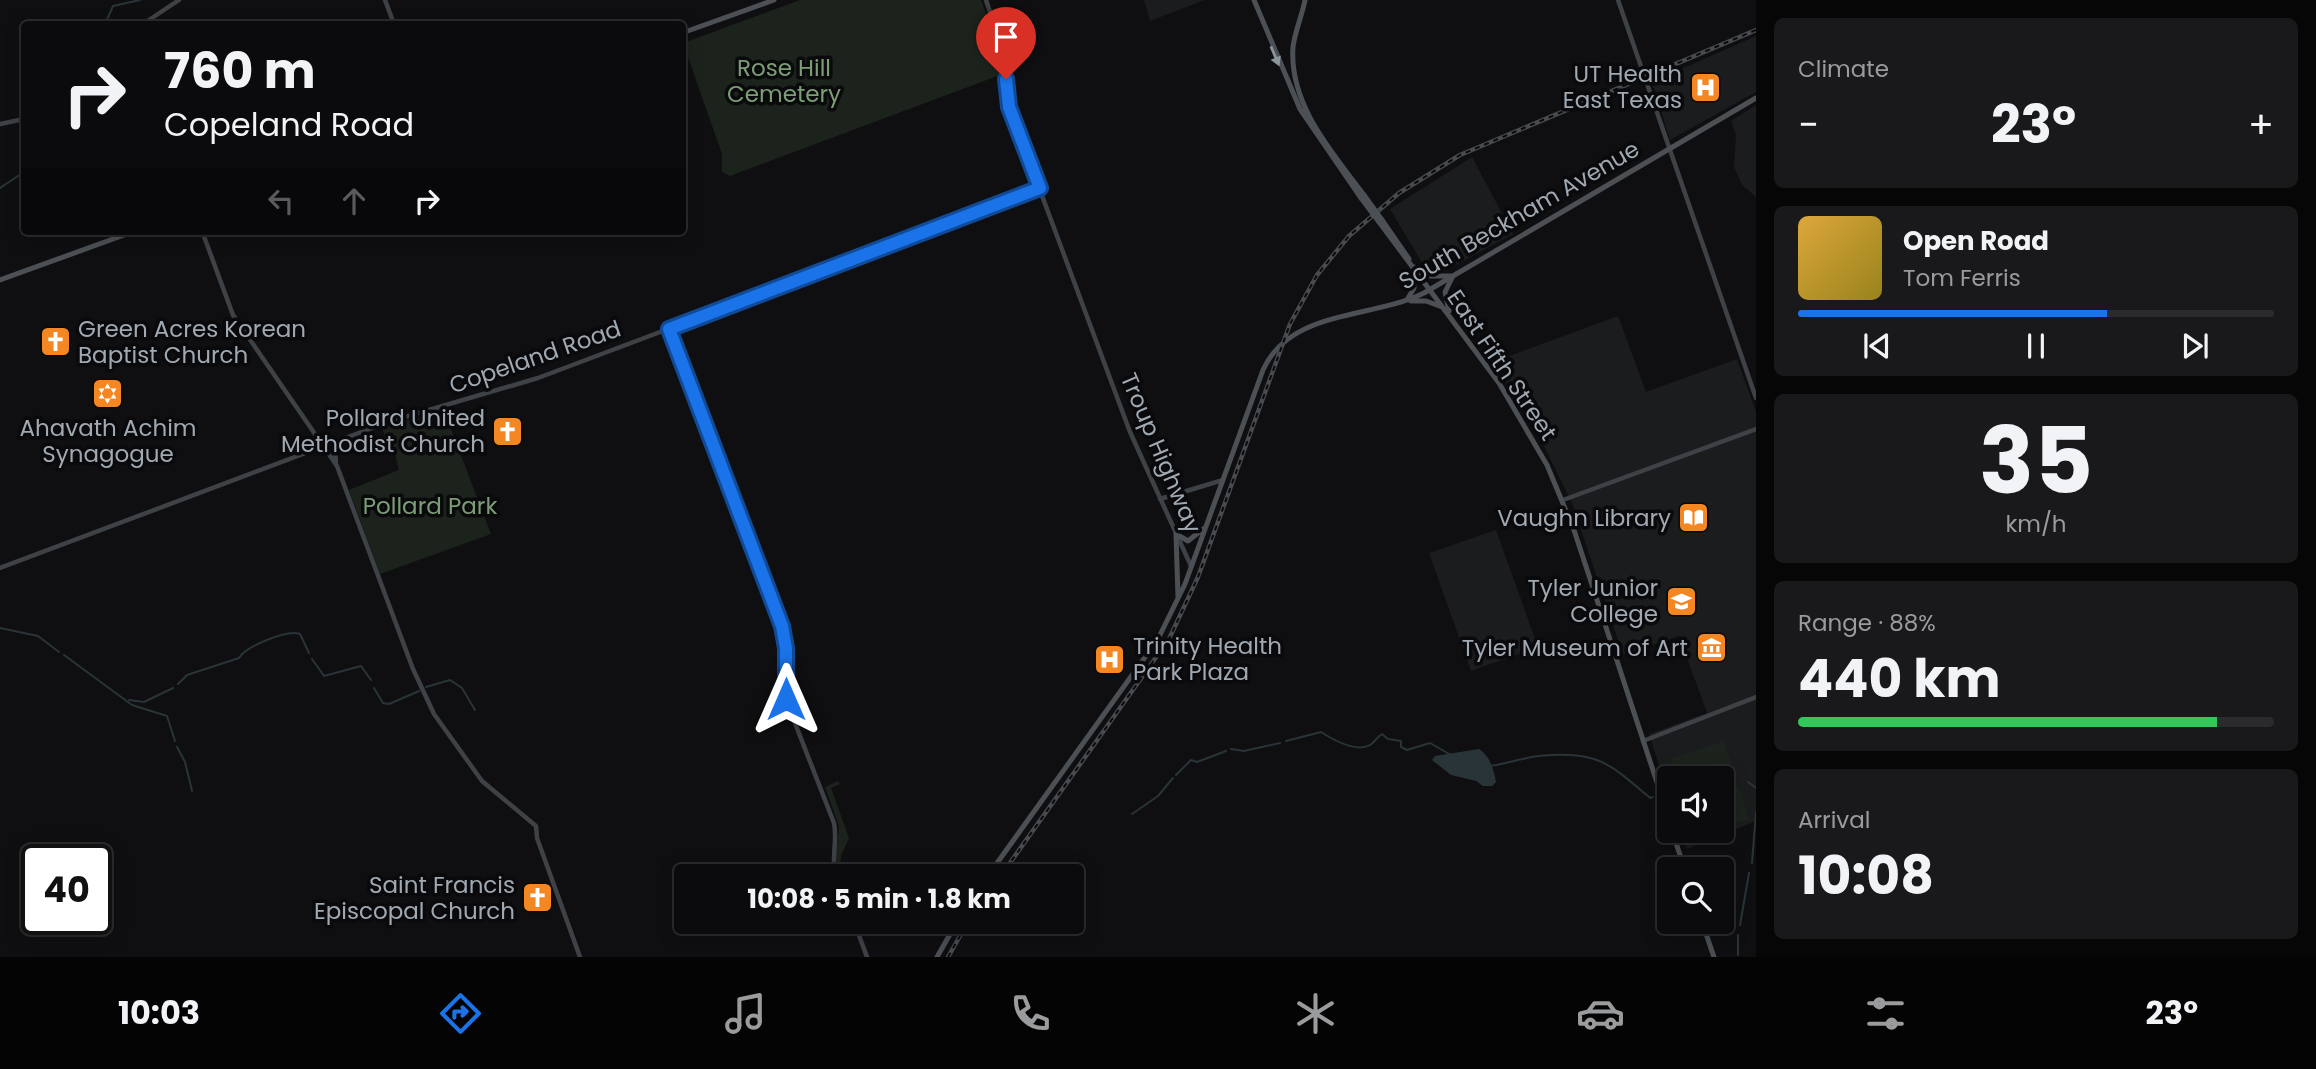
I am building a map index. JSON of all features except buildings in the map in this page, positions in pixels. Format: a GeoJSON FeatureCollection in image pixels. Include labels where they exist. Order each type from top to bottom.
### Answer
{"type":"FeatureCollection","features":[{"type":"Feature","properties":{"kind":"main road"},"geometry":{"type":"LineString","coordinates":[[686,32],[774,0]]}},
{"type":"Feature","properties":{"kind":"main road"},"geometry":{"type":"LineString","coordinates":[[1254,0],[1300,109],[1362,197]]}},
{"type":"Feature","properties":{"kind":"main road"},"geometry":{"type":"LineString","coordinates":[[1305,0],[1293,45],[1294,75],[1302,102],[1362,197]]}},
{"type":"Feature","properties":{"kind":"main road","name":"South Beckham Avenue"},"geometry":{"type":"LineString","coordinates":[[1191,567],[1263,370],[1283,341],[1311,326],[1406,301],[1430,289],[1756,98]]}},
{"type":"Feature","properties":{"kind":"main road","name":"East Fifth Street"},"geometry":{"type":"LineString","coordinates":[[1362,197],[1403,247],[1412,264],[1516,408],[1563,500],[1657,783]]}},
{"type":"Feature","properties":{"kind":"main road"},"geometry":{"type":"LineString","coordinates":[[0,280],[124,235]]}},
{"type":"Feature","properties":{"kind":"main road"},"geometry":{"type":"LineString","coordinates":[[1412,264],[1430,276],[1454,275]]}},
{"type":"Feature","properties":{"kind":"main road"},"geometry":{"type":"LineString","coordinates":[[1406,301],[1414,288],[1412,264]]}},
{"type":"Feature","properties":{"kind":"main road"},"geometry":{"type":"LineString","coordinates":[[1450,315],[1445,292],[1454,275]]}},
{"type":"Feature","properties":{"kind":"main road"},"geometry":{"type":"LineString","coordinates":[[1406,301],[1426,301],[1445,308]]}},
{"type":"Feature","properties":{"kind":"main road"},"geometry":{"type":"LineString","coordinates":[[1176,534],[1188,541],[1206,527]]}},
{"type":"Feature","properties":{"kind":"main road"},"geometry":{"type":"LineString","coordinates":[[1176,534],[1178,600]]}},
{"type":"Feature","properties":{"kind":"main road","name":"Troup Highway"},"geometry":{"type":"LineString","coordinates":[[996,864],[1148,656],[1178,600],[1191,567]]}},
{"type":"Feature","properties":{"kind":"main road"},"geometry":{"type":"LineString","coordinates":[[937,957],[950,934]]}},
{"type":"Feature","properties":{"kind":"main road"},"geometry":{"type":"LineString","coordinates":[[1706,934],[1714,957]]}},
{"type":"Feature","properties":{"kind":"street"},"geometry":{"type":"LineString","coordinates":[[148,21],[179,0]]}},
{"type":"Feature","properties":{"kind":"street"},"geometry":{"type":"LineString","coordinates":[[385,0],[393,21]]}},
{"type":"Feature","properties":{"kind":"street","name":"Troup Highway"},"geometry":{"type":"LineString","coordinates":[[986,0],[1006,59],[1005,90],[1009,107],[1130,432],[1191,567]]}},
{"type":"Feature","properties":{"kind":"street"},"geometry":{"type":"LineString","coordinates":[[1618,0],[1756,398]]}},
{"type":"Feature","properties":{"kind":"street"},"geometry":{"type":"LineString","coordinates":[[0,124],[21,120]]}},
{"type":"Feature","properties":{"kind":"street","name":"Copeland Road"},"geometry":{"type":"LineString","coordinates":[[0,568],[395,419],[534,380],[1040,188]]}},
{"type":"Feature","properties":{"kind":"street"},"geometry":{"type":"LineString","coordinates":[[203,235],[233,315],[337,466],[413,669],[434,714],[482,781],[536,826],[537,838],[580,957]]}},
{"type":"Feature","properties":{"kind":"street"},"geometry":{"type":"LineString","coordinates":[[669,329],[782,626],[786,648],[785,695],[834,823],[836,839],[833,864]]}},
{"type":"Feature","properties":{"kind":"street"},"geometry":{"type":"LineString","coordinates":[[1563,500],[1756,429]]}},
{"type":"Feature","properties":{"kind":"street"},"geometry":{"type":"LineString","coordinates":[[334,442],[337,466]]}},
{"type":"Feature","properties":{"kind":"street"},"geometry":{"type":"LineString","coordinates":[[1160,499],[1223,480]]}},
{"type":"Feature","properties":{"kind":"street"},"geometry":{"type":"LineString","coordinates":[[1643,741],[1756,697]]}},
{"type":"Feature","properties":{"kind":"street"},"geometry":{"type":"LineString","coordinates":[[858,934],[867,957]]}},
{"type":"Feature","properties":{"kind":"shaded area"},"geometry":{"type":"Polygon","coordinates":[[[1144,0],[1205,0],[1150,21],[1144,0]]]}},
{"type":"Feature","properties":{"kind":"shaded area","name":"UT Health East Texas"},"geometry":{"type":"Polygon","coordinates":[[[1756,36],[1756,92],[1670,140],[1652,82],[1756,36]]]}},
{"type":"Feature","properties":{"kind":"shaded area"},"geometry":{"type":"Polygon","coordinates":[[[1756,105],[1756,197],[1742,185],[1734,167],[1736,135],[1731,121],[1756,105]]]}},
{"type":"Feature","properties":{"kind":"shaded area"},"geometry":{"type":"Polygon","coordinates":[[[1472,157],[1513,234],[1445,271],[1430,271],[1424,266],[1390,209],[1472,157]]]}},
{"type":"Feature","properties":{"kind":"shaded area","name":"Tyler Junior College"},"geometry":{"type":"Polygon","coordinates":[[[1618,316],[1646,392],[1737,359],[1756,412],[1756,821],[1734,830],[1734,766],[1659,766],[1649,734],[1707,713],[1679,636],[1623,655],[1572,503],[1531,420],[1493,362],[1618,316]]]}},
{"type":"Feature","properties":{"kind":"shaded area"},"geometry":{"type":"Polygon","coordinates":[[[1496,530],[1538,647],[1471,671],[1429,553],[1496,530]]]}},
{"type":"Feature","properties":{"kind":"shaded area"},"geometry":{"type":"Polygon","coordinates":[[[1479,749],[1489,759],[1493,768],[1496,782],[1492,786],[1483,786],[1476,781],[1451,775],[1432,760],[1435,756],[1479,749]]]}},
{"type":"Feature","properties":{"kind":"shaded area","name":"Tyler Junior College"},"geometry":{"type":"Polygon","coordinates":[[[1685,843],[1702,843],[1687,849],[1685,843]]]}},
{"type":"Feature","properties":{"kind":"green space","name":"Rose Hill Cemetery"},"geometry":{"type":"Polygon","coordinates":[[[800,0],[981,0],[998,47],[1000,75],[730,176],[722,172],[722,154],[686,52],[686,42],[800,0]]]}},
{"type":"Feature","properties":{"kind":"green space","name":"Pollard Park"},"geometry":{"type":"Polygon","coordinates":[[[444,411],[491,534],[380,574],[349,490],[399,470],[390,435],[385,436],[382,428],[444,411]]]}},
{"type":"Feature","properties":{"kind":"green space"},"geometry":{"type":"Polygon","coordinates":[[[1724,741],[1732,766],[1672,766],[1670,759],[1724,741]]]}},
{"type":"Feature","properties":{"kind":"green space"},"geometry":{"type":"Polygon","coordinates":[[[838,781],[840,784],[831,788],[849,838],[840,864],[838,864],[836,858],[839,826],[825,787],[838,781]]]}},
{"type":"Feature","properties":{"kind":"green space"},"geometry":{"type":"Polygon","coordinates":[[[1738,785],[1749,819],[1734,823],[1734,786],[1738,785]]]}},
{"type":"Feature","properties":{"kind":"waterway"},"geometry":{"type":"LineString","coordinates":[[106,21],[113,6],[140,0]]}},
{"type":"Feature","properties":{"kind":"waterway"},"geometry":{"type":"LineString","coordinates":[[0,188],[21,174]]}},
{"type":"Feature","properties":{"kind":"waterway"},"geometry":{"type":"LineString","coordinates":[[0,628],[38,636],[59,652]]}},
{"type":"Feature","properties":{"kind":"waterway"},"geometry":{"type":"LineString","coordinates":[[178,684],[187,675],[239,658],[258,644],[277,636],[300,634],[309,653]]}},
{"type":"Feature","properties":{"kind":"waterway"},"geometry":{"type":"LineString","coordinates":[[64,655],[132,705],[167,716],[175,741]]}},
{"type":"Feature","properties":{"kind":"waterway"},"geometry":{"type":"LineString","coordinates":[[312,659],[324,676],[361,666],[371,680]]}},
{"type":"Feature","properties":{"kind":"waterway"},"geometry":{"type":"LineString","coordinates":[[426,687],[450,680],[462,688],[475,710]]}},
{"type":"Feature","properties":{"kind":"waterway"},"geometry":{"type":"LineString","coordinates":[[129,700],[144,702],[173,688]]}},
{"type":"Feature","properties":{"kind":"waterway"},"geometry":{"type":"LineString","coordinates":[[374,688],[383,703],[389,704],[419,691]]}},
{"type":"Feature","properties":{"kind":"waterway"},"geometry":{"type":"LineString","coordinates":[[1286,741],[1321,732],[1344,744],[1364,747],[1382,734],[1388,739],[1401,741],[1401,747],[1407,750],[1430,743],[1451,755]]}},
{"type":"Feature","properties":{"kind":"waterway"},"geometry":{"type":"LineString","coordinates":[[1231,749],[1244,751],[1280,743]]}},
{"type":"Feature","properties":{"kind":"waterway"},"geometry":{"type":"LineString","coordinates":[[177,747],[185,762],[192,791]]}},
{"type":"Feature","properties":{"kind":"waterway"},"geometry":{"type":"LineString","coordinates":[[1176,775],[1191,760],[1197,762],[1226,751]]}},
{"type":"Feature","properties":{"kind":"waterway"},"geometry":{"type":"LineString","coordinates":[[1490,766],[1538,756],[1588,757],[1611,767],[1650,798],[1653,797]]}},
{"type":"Feature","properties":{"kind":"waterway"},"geometry":{"type":"LineString","coordinates":[[1132,814],[1158,796],[1173,778]]}},
{"type":"Feature","properties":{"kind":"waterway"},"geometry":{"type":"LineString","coordinates":[[1748,782],[1756,788]]}},
{"type":"Feature","properties":{"kind":"waterway"},"geometry":{"type":"LineString","coordinates":[[1752,863],[1756,812]]}},
{"type":"Feature","properties":{"kind":"waterway"},"geometry":{"type":"LineString","coordinates":[[1740,925],[1749,873]]}},
{"type":"Feature","properties":{"kind":"waterway"},"geometry":{"type":"LineString","coordinates":[[1738,935],[1738,955]]}},
{"type":"Feature","properties":{"kind":"railway"},"geometry":{"type":"LineString","coordinates":[[1009,864],[1169,639],[1198,577],[1290,324],[1317,275],[1349,236],[1399,193],[1460,155],[1756,30]]}},
{"type":"Feature","properties":{"kind":"railway"},"geometry":{"type":"LineString","coordinates":[[948,957],[961,934]]}},
{"type":"Feature","properties":{"kind":"place","name":"UT Health East Texas"},"geometry":{"type":"Point","coordinates":[1705,87]}},
{"type":"Feature","properties":{"kind":"place","name":"Green Acres Korean Baptist Church"},"geometry":{"type":"Point","coordinates":[55,342]}},
{"type":"Feature","properties":{"kind":"place","name":"Ahavath Achim Synagogue"},"geometry":{"type":"Point","coordinates":[108,394]}},
{"type":"Feature","properties":{"kind":"place","name":"Pollard United Methodist Church"},"geometry":{"type":"Point","coordinates":[508,431]}},
{"type":"Feature","properties":{"kind":"place","name":"Vaughn Library"},"geometry":{"type":"Point","coordinates":[1694,518]}},
{"type":"Feature","properties":{"kind":"place","name":"Tyler Junior College"},"geometry":{"type":"Point","coordinates":[1681,601]}},
{"type":"Feature","properties":{"kind":"place","name":"Tyler Museum of Art"},"geometry":{"type":"Point","coordinates":[1711,648]}},
{"type":"Feature","properties":{"kind":"place","name":"Trinity Health Park Plaza"},"geometry":{"type":"Point","coordinates":[1110,659]}},
{"type":"Feature","properties":{"kind":"place","name":"Saint Francis Episcopal Church"},"geometry":{"type":"Point","coordinates":[538,898]}},
{"type":"Feature","properties":{"kind":"route"},"geometry":{"type":"LineString","coordinates":[[786,699],[786,648],[782,626],[669,329],[1040,188],[1009,107],[1005,90],[1006,79]]}}]}
